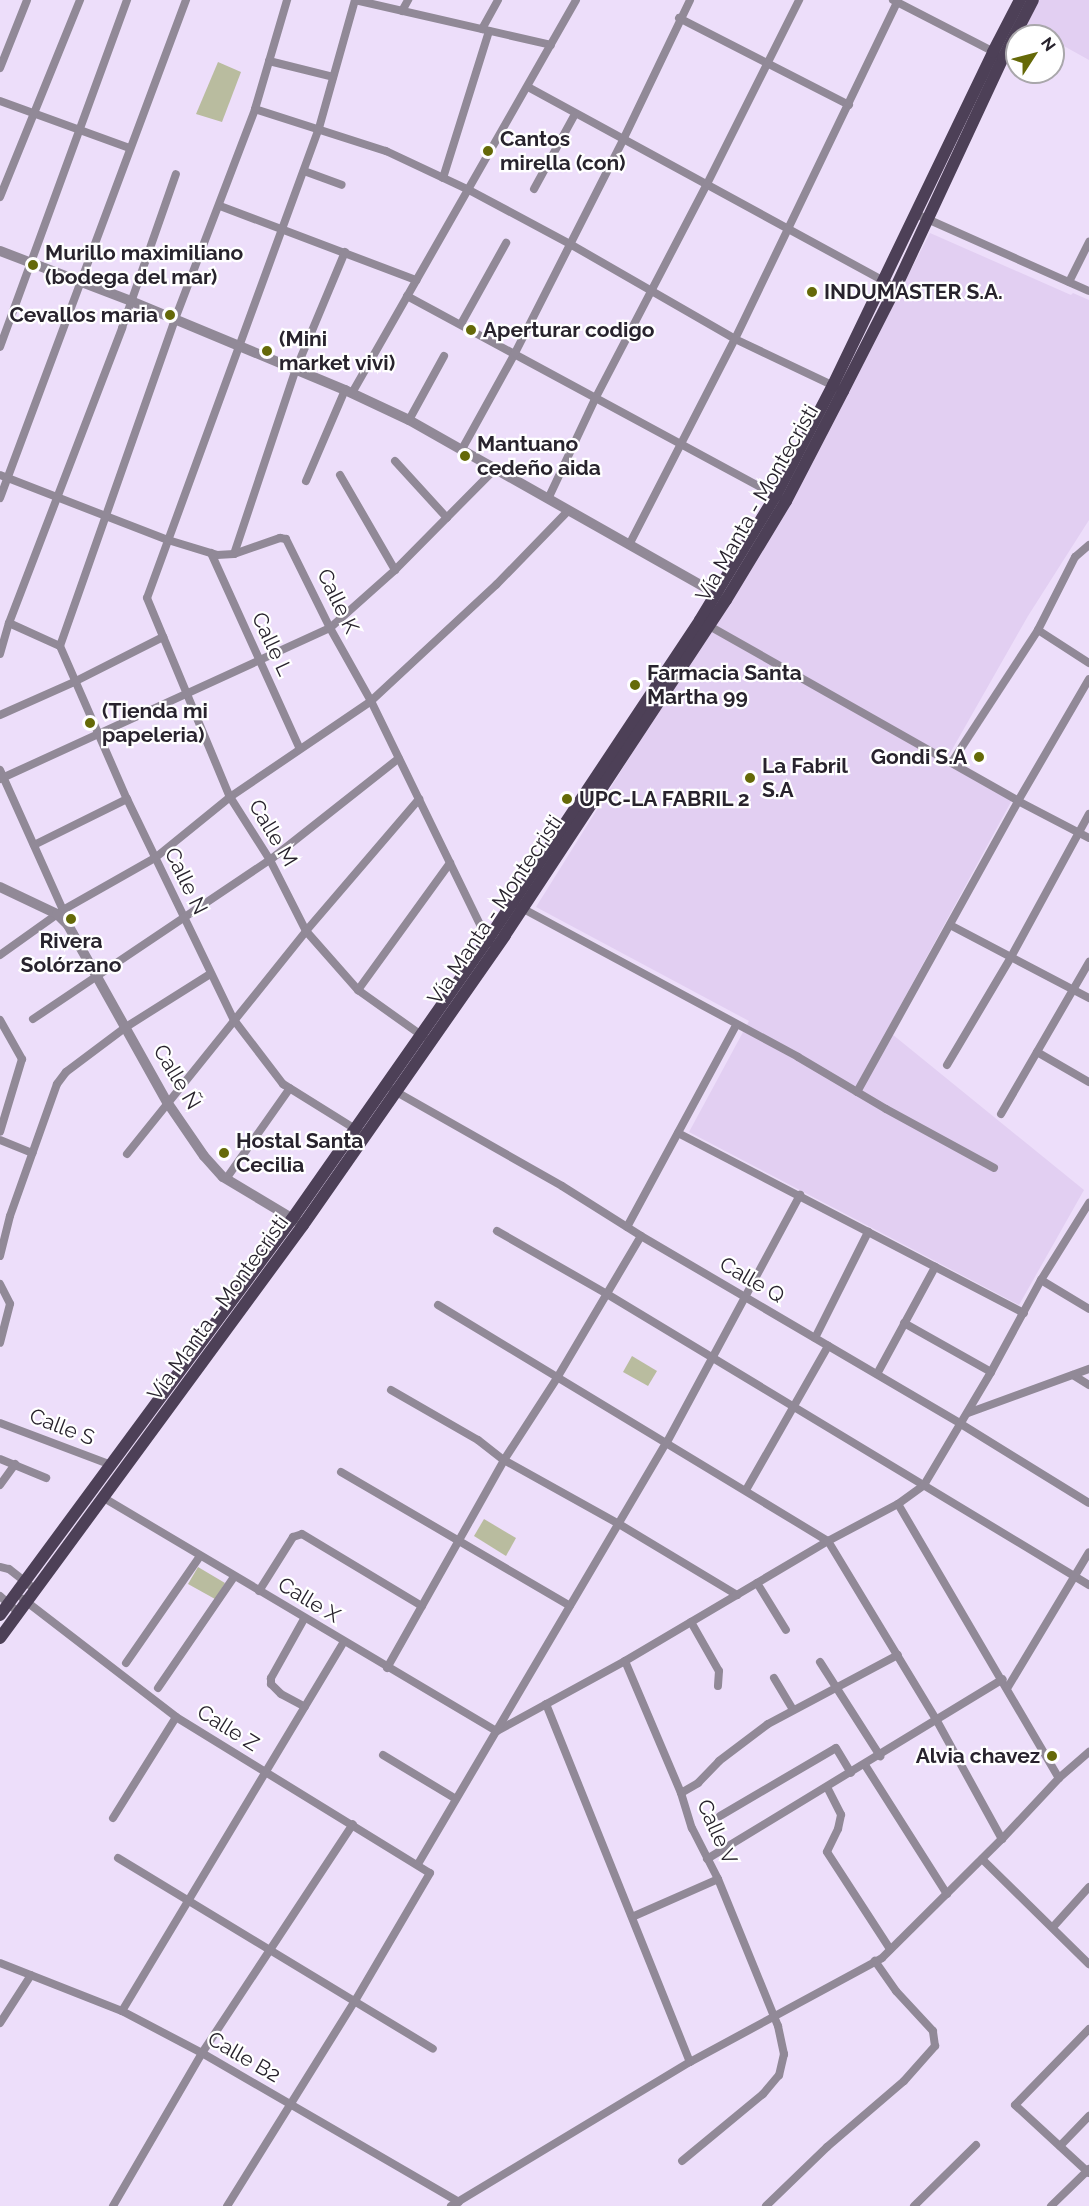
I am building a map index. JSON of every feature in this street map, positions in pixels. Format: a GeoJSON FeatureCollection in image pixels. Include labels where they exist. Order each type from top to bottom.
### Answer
{"type":"FeatureCollection","features":[{"type":"Feature","properties":{"kind":"main road","name":"Vía Manta - Montecristi"},"geometry":{"type":"LineString","coordinates":[[360,1132],[384,1085],[424,1037],[518,905],[705,623],[781,498],[838,388],[896,287],[928,220],[1020,0]]}},
{"type":"Feature","properties":{"kind":"main road","name":"Vía Manta - Montecristi"},"geometry":{"type":"LineString","coordinates":[[838,388],[884,280],[916,214],[998,55],[1033,0]]}},
{"type":"Feature","properties":{"kind":"main road","name":"Vía Manta - Montecristi"},"geometry":{"type":"LineString","coordinates":[[0,1638],[104,1498],[360,1132],[396,1091],[424,1037]]}},
{"type":"Feature","properties":{"kind":"main road","name":"Vía Manta - Montecristi"},"geometry":{"type":"LineString","coordinates":[[0,1615],[8,1598],[24,1581],[297,1222]]}},
{"type":"Feature","properties":{"kind":"street"},"geometry":{"type":"LineString","coordinates":[[0,68],[27,0]]}},
{"type":"Feature","properties":{"kind":"street"},"geometry":{"type":"LineString","coordinates":[[0,197],[80,0]]}},
{"type":"Feature","properties":{"kind":"street"},"geometry":{"type":"LineString","coordinates":[[0,347],[127,0]]}},
{"type":"Feature","properties":{"kind":"street"},"geometry":{"type":"LineString","coordinates":[[0,498],[4,476],[81,284],[129,148],[186,0]]}},
{"type":"Feature","properties":{"kind":"street"},"geometry":{"type":"LineString","coordinates":[[9,623],[60,646],[174,319],[220,206],[255,109],[287,0]]}},
{"type":"Feature","properties":{"kind":"street"},"geometry":{"type":"LineString","coordinates":[[168,540],[319,128],[355,0],[551,45]]}},
{"type":"Feature","properties":{"kind":"street"},"geometry":{"type":"LineString","coordinates":[[402,11],[408,0]]}},
{"type":"Feature","properties":{"kind":"street"},"geometry":{"type":"LineString","coordinates":[[443,178],[486,30],[498,0]]}},
{"type":"Feature","properties":{"kind":"street"},"geometry":{"type":"LineString","coordinates":[[306,481],[349,392],[469,190],[576,0]]}},
{"type":"Feature","properties":{"kind":"street"},"geometry":{"type":"LineString","coordinates":[[461,451],[515,353],[623,140],[679,18],[690,0]]}},
{"type":"Feature","properties":{"kind":"street"},"geometry":{"type":"LineString","coordinates":[[548,499],[595,399],[707,184],[799,0]]}},
{"type":"Feature","properties":{"kind":"street"},"geometry":{"type":"LineString","coordinates":[[629,545],[735,339],[849,105],[895,1],[998,55]]}},
{"type":"Feature","properties":{"kind":"street"},"geometry":{"type":"LineString","coordinates":[[679,18],[849,105]]}},
{"type":"Feature","properties":{"kind":"street"},"geometry":{"type":"LineString","coordinates":[[269,61],[333,77]]}},
{"type":"Feature","properties":{"kind":"street"},"geometry":{"type":"LineString","coordinates":[[528,87],[896,287]]}},
{"type":"Feature","properties":{"kind":"street"},"geometry":{"type":"LineString","coordinates":[[0,101],[129,148]]}},
{"type":"Feature","properties":{"kind":"street"},"geometry":{"type":"LineString","coordinates":[[255,109],[386,151],[469,190],[570,244],[735,339],[838,388]]}},
{"type":"Feature","properties":{"kind":"street"},"geometry":{"type":"LineString","coordinates":[[534,189],[575,114]]}},
{"type":"Feature","properties":{"kind":"street"},"geometry":{"type":"LineString","coordinates":[[304,171],[342,184]]}},
{"type":"Feature","properties":{"kind":"street"},"geometry":{"type":"LineString","coordinates":[[0,654],[9,623],[131,301],[176,174]]}},
{"type":"Feature","properties":{"kind":"street"},"geometry":{"type":"LineString","coordinates":[[220,206],[416,280]]}},
{"type":"Feature","properties":{"kind":"street"},"geometry":{"type":"LineString","coordinates":[[916,214],[1089,291]]}},
{"type":"Feature","properties":{"kind":"street"},"geometry":{"type":"LineString","coordinates":[[1069,282],[1089,242]]}},
{"type":"Feature","properties":{"kind":"street"},"geometry":{"type":"LineString","coordinates":[[461,324],[506,243]]}},
{"type":"Feature","properties":{"kind":"street"},"geometry":{"type":"LineString","coordinates":[[0,251],[238,344],[409,420],[721,597]]}},
{"type":"Feature","properties":{"kind":"street"},"geometry":{"type":"LineString","coordinates":[[234,554],[296,369],[345,252]]}},
{"type":"Feature","properties":{"kind":"street"},"geometry":{"type":"LineString","coordinates":[[407,296],[515,353],[681,447],[781,498]]}},
{"type":"Feature","properties":{"kind":"street"},"geometry":{"type":"LineString","coordinates":[[409,420],[444,356]]}},
{"type":"Feature","properties":{"kind":"street"},"geometry":{"type":"LineString","coordinates":[[395,461],[447,518]]}},
{"type":"Feature","properties":{"kind":"street"},"geometry":{"type":"LineString","coordinates":[[1,775],[99,734],[330,628],[395,570],[495,469]]}},
{"type":"Feature","properties":{"kind":"street"},"geometry":{"type":"LineString","coordinates":[[340,475],[395,570]]}},
{"type":"Feature","properties":{"kind":"street","name":"Calle K"},"geometry":{"type":"LineString","coordinates":[[4,476],[168,540],[211,553],[234,554],[280,538],[286,539],[330,628],[371,700],[490,946]]}},
{"type":"Feature","properties":{"kind":"street"},"geometry":{"type":"LineString","coordinates":[[0,955],[60,912],[155,858],[230,797],[371,700],[496,585],[568,511]]}},
{"type":"Feature","properties":{"kind":"street","name":"Calle M"},"geometry":{"type":"LineString","coordinates":[[168,540],[147,598],[230,797],[270,860],[306,931],[358,990],[424,1037]]}},
{"type":"Feature","properties":{"kind":"street"},"geometry":{"type":"LineString","coordinates":[[952,762],[1038,630],[1074,557],[1089,545]]}},
{"type":"Feature","properties":{"kind":"street","name":"Calle L"},"geometry":{"type":"LineString","coordinates":[[211,553],[300,749]]}},
{"type":"Feature","properties":{"kind":"street"},"geometry":{"type":"LineString","coordinates":[[705,623],[1018,801],[1089,838]]}},
{"type":"Feature","properties":{"kind":"street"},"geometry":{"type":"LineString","coordinates":[[1038,630],[1089,663]]}},
{"type":"Feature","properties":{"kind":"street"},"geometry":{"type":"LineString","coordinates":[[0,715],[75,682],[163,637]]}},
{"type":"Feature","properties":{"kind":"street","name":"Calle N"},"geometry":{"type":"LineString","coordinates":[[60,646],[127,799],[234,1020],[283,1084],[360,1132]]}},
{"type":"Feature","properties":{"kind":"street"},"geometry":{"type":"LineString","coordinates":[[857,1092],[1018,801],[1089,679]]}},
{"type":"Feature","properties":{"kind":"street"},"geometry":{"type":"LineString","coordinates":[[33,1019],[270,860],[399,758]]}},
{"type":"Feature","properties":{"kind":"street","name":"Calle Ñ"},"geometry":{"type":"LineString","coordinates":[[1,775],[34,845],[60,912],[98,975],[167,1102],[204,1156],[226,1179],[297,1222]]}},
{"type":"Feature","properties":{"kind":"street"},"geometry":{"type":"LineString","coordinates":[[34,845],[127,799]]}},
{"type":"Feature","properties":{"kind":"street"},"geometry":{"type":"LineString","coordinates":[[127,1154],[306,931],[419,799]]}},
{"type":"Feature","properties":{"kind":"street"},"geometry":{"type":"LineString","coordinates":[[947,1065],[1011,957],[1089,814]]}},
{"type":"Feature","properties":{"kind":"street"},"geometry":{"type":"LineString","coordinates":[[358,990],[450,863]]}},
{"type":"Feature","properties":{"kind":"street"},"geometry":{"type":"LineString","coordinates":[[0,887],[60,912]]}},
{"type":"Feature","properties":{"kind":"street"},"geometry":{"type":"LineString","coordinates":[[518,905],[798,1057],[994,1168]]}},
{"type":"Feature","properties":{"kind":"street"},"geometry":{"type":"LineString","coordinates":[[950,925],[1089,998]]}},
{"type":"Feature","properties":{"kind":"street"},"geometry":{"type":"LineString","coordinates":[[1001,1114],[1089,962]]}},
{"type":"Feature","properties":{"kind":"street"},"geometry":{"type":"LineString","coordinates":[[0,1256],[10,1216],[57,1084],[66,1072],[126,1027],[210,974]]}},
{"type":"Feature","properties":{"kind":"street"},"geometry":{"type":"LineString","coordinates":[[0,1020],[22,1059],[0,1132]]}},
{"type":"Feature","properties":{"kind":"street"},"geometry":{"type":"LineString","coordinates":[[627,1227],[736,1025]]}},
{"type":"Feature","properties":{"kind":"street"},"geometry":{"type":"LineString","coordinates":[[1037,1052],[1089,1082]]}},
{"type":"Feature","properties":{"kind":"street","name":"Calle Q"},"geometry":{"type":"LineString","coordinates":[[384,1085],[562,1186],[641,1236],[961,1424],[1089,1503]]}},
{"type":"Feature","properties":{"kind":"street"},"geometry":{"type":"LineString","coordinates":[[226,1179],[290,1088]]}},
{"type":"Feature","properties":{"kind":"street"},"geometry":{"type":"LineString","coordinates":[[678,1133],[1024,1313]]}},
{"type":"Feature","properties":{"kind":"street"},"geometry":{"type":"LineString","coordinates":[[0,1140],[33,1153]]}},
{"type":"Feature","properties":{"kind":"street"},"geometry":{"type":"LineString","coordinates":[[418,1864],[667,1442],[800,1195]]}},
{"type":"Feature","properties":{"kind":"street"},"geometry":{"type":"LineString","coordinates":[[497,1731],[625,1661],[828,1541],[898,1504],[924,1485],[968,1413],[1041,1280],[1089,1203]]}},
{"type":"Feature","properties":{"kind":"street"},"geometry":{"type":"LineString","coordinates":[[0,1213],[10,1216]]}},
{"type":"Feature","properties":{"kind":"street"},"geometry":{"type":"LineString","coordinates":[[497,1231],[607,1294],[1089,1585]]}},
{"type":"Feature","properties":{"kind":"street"},"geometry":{"type":"LineString","coordinates":[[815,1338],[868,1232]]}},
{"type":"Feature","properties":{"kind":"street"},"geometry":{"type":"LineString","coordinates":[[387,1668],[504,1460],[557,1378],[641,1236]]}},
{"type":"Feature","properties":{"kind":"street"},"geometry":{"type":"LineString","coordinates":[[877,1374],[935,1267]]}},
{"type":"Feature","properties":{"kind":"street"},"geometry":{"type":"LineString","coordinates":[[1041,1280],[1089,1309]]}},
{"type":"Feature","properties":{"kind":"street"},"geometry":{"type":"LineString","coordinates":[[0,1284],[10,1304],[0,1343]]}},
{"type":"Feature","properties":{"kind":"street"},"geometry":{"type":"LineString","coordinates":[[438,1305],[828,1541],[938,1721],[1002,1839]]}},
{"type":"Feature","properties":{"kind":"street"},"geometry":{"type":"LineString","coordinates":[[904,1323],[991,1372]]}},
{"type":"Feature","properties":{"kind":"street"},"geometry":{"type":"LineString","coordinates":[[746,1490],[828,1346]]}},
{"type":"Feature","properties":{"kind":"street"},"geometry":{"type":"LineString","coordinates":[[968,1413],[1089,1369]]}},
{"type":"Feature","properties":{"kind":"street"},"geometry":{"type":"LineString","coordinates":[[1072,1375],[1089,1385]]}},
{"type":"Feature","properties":{"kind":"street"},"geometry":{"type":"LineString","coordinates":[[391,1390],[478,1440],[504,1460],[619,1524],[736,1595]]}},
{"type":"Feature","properties":{"kind":"street","name":"Calle S"},"geometry":{"type":"LineString","coordinates":[[0,1423],[111,1465]]}},
{"type":"Feature","properties":{"kind":"street"},"geometry":{"type":"LineString","coordinates":[[0,1459],[46,1478]]}},
{"type":"Feature","properties":{"kind":"street"},"geometry":{"type":"LineString","coordinates":[[0,1485],[15,1464]]}},
{"type":"Feature","properties":{"kind":"street"},"geometry":{"type":"LineString","coordinates":[[341,1472],[570,1606]]}},
{"type":"Feature","properties":{"kind":"street","name":"Calle X"},"geometry":{"type":"LineString","coordinates":[[104,1498],[304,1619],[497,1731]]}},
{"type":"Feature","properties":{"kind":"street"},"geometry":{"type":"LineString","coordinates":[[898,1504],[1059,1778]]}},
{"type":"Feature","properties":{"kind":"street"},"geometry":{"type":"LineString","coordinates":[[259,1591],[292,1537],[302,1534],[422,1606]]}},
{"type":"Feature","properties":{"kind":"street"},"geometry":{"type":"LineString","coordinates":[[706,1859],[1005,1683],[1089,1552]]}},
{"type":"Feature","properties":{"kind":"street"},"geometry":{"type":"LineString","coordinates":[[126,1663],[200,1556]]}},
{"type":"Feature","properties":{"kind":"street"},"geometry":{"type":"LineString","coordinates":[[0,1567],[9,1569],[35,1589]]}},
{"type":"Feature","properties":{"kind":"street"},"geometry":{"type":"LineString","coordinates":[[158,1688],[234,1577]]}},
{"type":"Feature","properties":{"kind":"street"},"geometry":{"type":"LineString","coordinates":[[757,1583],[786,1630]]}},
{"type":"Feature","properties":{"kind":"street"},"geometry":{"type":"LineString","coordinates":[[8,1598],[18,1612]]}},
{"type":"Feature","properties":{"kind":"street","name":"Calle Z"},"geometry":{"type":"LineString","coordinates":[[8,1598],[26,1602],[176,1717],[427,1869],[429,1879],[354,2001]]}},
{"type":"Feature","properties":{"kind":"street"},"geometry":{"type":"LineString","coordinates":[[304,1619],[271,1678],[271,1684],[281,1694],[305,1707]]}},
{"type":"Feature","properties":{"kind":"street"},"geometry":{"type":"LineString","coordinates":[[691,1622],[719,1671],[718,1686]]}},
{"type":"Feature","properties":{"kind":"street"},"geometry":{"type":"LineString","coordinates":[[122,2011],[344,1642]]}},
{"type":"Feature","properties":{"kind":"street"},"geometry":{"type":"LineString","coordinates":[[681,1793],[698,1783],[719,1761],[741,1744],[793,1710],[898,1655]]}},
{"type":"Feature","properties":{"kind":"street","name":"Calle V"},"geometry":{"type":"LineString","coordinates":[[625,1661],[681,1793],[692,1828],[718,1879],[774,2017],[784,2054],[779,2075],[747,2109],[682,2161]]}},
{"type":"Feature","properties":{"kind":"street"},"geometry":{"type":"LineString","coordinates":[[820,1662],[880,1756]]}},
{"type":"Feature","properties":{"kind":"street"},"geometry":{"type":"LineString","coordinates":[[774,1678],[793,1710]]}},
{"type":"Feature","properties":{"kind":"street"},"geometry":{"type":"LineString","coordinates":[[546,1704],[690,2062]]}},
{"type":"Feature","properties":{"kind":"street"},"geometry":{"type":"LineString","coordinates":[[113,1818],[176,1717]]}},
{"type":"Feature","properties":{"kind":"street"},"geometry":{"type":"LineString","coordinates":[[720,1816],[836,1748],[851,1773]]}},
{"type":"Feature","properties":{"kind":"street"},"geometry":{"type":"LineString","coordinates":[[455,2204],[690,2062],[875,1962],[1002,1839],[1059,1778],[1088,1754]]}},
{"type":"Feature","properties":{"kind":"street"},"geometry":{"type":"LineString","coordinates":[[382,1755],[456,1799]]}},
{"type":"Feature","properties":{"kind":"street"},"geometry":{"type":"LineString","coordinates":[[865,1765],[947,1894]]}},
{"type":"Feature","properties":{"kind":"street"},"geometry":{"type":"LineString","coordinates":[[827,1787],[841,1815],[838,1829],[827,1852],[890,1949]]}},
{"type":"Feature","properties":{"kind":"street"},"geometry":{"type":"LineString","coordinates":[[113,2206],[202,2053],[352,1824]]}},
{"type":"Feature","properties":{"kind":"street"},"geometry":{"type":"LineString","coordinates":[[118,1858],[433,2049]]}},
{"type":"Feature","properties":{"kind":"street"},"geometry":{"type":"LineString","coordinates":[[982,1859],[1089,1964]]}},
{"type":"Feature","properties":{"kind":"street"},"geometry":{"type":"LineString","coordinates":[[632,1917],[718,1879]]}},
{"type":"Feature","properties":{"kind":"street"},"geometry":{"type":"LineString","coordinates":[[1053,1927],[1089,1887]]}},
{"type":"Feature","properties":{"kind":"street"},"geometry":{"type":"LineString","coordinates":[[766,2206],[827,2147],[904,2081],[935,2046],[935,2035],[931,2028],[896,1991],[875,1962]]}},
{"type":"Feature","properties":{"kind":"street","name":"Calle B2"},"geometry":{"type":"LineString","coordinates":[[0,1963],[122,2011],[202,2053],[455,2204]]}},
{"type":"Feature","properties":{"kind":"street"},"geometry":{"type":"LineString","coordinates":[[0,2023],[31,1975]]}},
{"type":"Feature","properties":{"kind":"street"},"geometry":{"type":"LineString","coordinates":[[227,2206],[354,2001]]}},
{"type":"Feature","properties":{"kind":"street"},"geometry":{"type":"LineString","coordinates":[[1051,2206],[1088,2171],[1015,2105],[1089,2029]]}},
{"type":"Feature","properties":{"kind":"street"},"geometry":{"type":"LineString","coordinates":[[1060,2146],[1089,2116]]}},
{"type":"Feature","properties":{"kind":"street"},"geometry":{"type":"LineString","coordinates":[[914,2206],[976,2145]]}},
{"type":"Feature","properties":{"kind":"shaded area"},"geometry":{"type":"Polygon","coordinates":[[[1039,0],[1089,0],[1089,60],[1065,47],[1065,24],[1024,24],[1039,0]]]}},
{"type":"Feature","properties":{"kind":"shaded area"},"geometry":{"type":"Polygon","coordinates":[[[930,233],[1071,295],[1073,293],[1089,300],[1089,520],[1028,616],[945,762],[1012,800],[887,1030],[1084,1190],[1019,1305],[689,1132],[749,1021],[536,907],[798,488],[930,233]]]}},
{"type":"Feature","properties":{"kind":"green space"},"geometry":{"type":"Polygon","coordinates":[[[218,62],[241,72],[222,122],[196,114],[218,62]]]}},
{"type":"Feature","properties":{"kind":"green space"},"geometry":{"type":"Polygon","coordinates":[[[632,1356],[657,1371],[648,1386],[623,1372],[632,1356]]]}},
{"type":"Feature","properties":{"kind":"green space"},"geometry":{"type":"Polygon","coordinates":[[[484,1519],[516,1538],[506,1556],[474,1536],[484,1519]]]}},
{"type":"Feature","properties":{"kind":"green space"},"geometry":{"type":"Polygon","coordinates":[[[198,1567],[225,1583],[215,1599],[188,1584],[198,1567]]]}},
{"type":"Feature","properties":{"kind":"place","name":"Cantos mirella (con)"},"geometry":{"type":"Point","coordinates":[488,151]}},
{"type":"Feature","properties":{"kind":"place","name":"Murillo maximiliano (bodega del mar)"},"geometry":{"type":"Point","coordinates":[33,265]}},
{"type":"Feature","properties":{"kind":"place","name":"INDUMASTER S.A."},"geometry":{"type":"Point","coordinates":[812,292]}},
{"type":"Feature","properties":{"kind":"place","name":"Cevallos maria"},"geometry":{"type":"Point","coordinates":[170,315]}},
{"type":"Feature","properties":{"kind":"place","name":"Aperturar codigo"},"geometry":{"type":"Point","coordinates":[471,330]}},
{"type":"Feature","properties":{"kind":"place","name":"(Mini market vivi)"},"geometry":{"type":"Point","coordinates":[267,351]}},
{"type":"Feature","properties":{"kind":"place","name":"Mantuano cedeño aida"},"geometry":{"type":"Point","coordinates":[465,456]}},
{"type":"Feature","properties":{"kind":"place","name":"Farmacia Santa Martha 99"},"geometry":{"type":"Point","coordinates":[635,685]}},
{"type":"Feature","properties":{"kind":"place","name":"(Tienda mi papeleria)"},"geometry":{"type":"Point","coordinates":[90,723]}},
{"type":"Feature","properties":{"kind":"place","name":"Gondi S.A"},"geometry":{"type":"Point","coordinates":[979,757]}},
{"type":"Feature","properties":{"kind":"place","name":"La Fabril S.A"},"geometry":{"type":"Point","coordinates":[750,778]}},
{"type":"Feature","properties":{"kind":"place","name":"UPC-LA FABRIL 2"},"geometry":{"type":"Point","coordinates":[567,799]}},
{"type":"Feature","properties":{"kind":"place","name":"Rivera Solórzano"},"geometry":{"type":"Point","coordinates":[71,919]}},
{"type":"Feature","properties":{"kind":"place","name":"Hostal Santa Cecilia"},"geometry":{"type":"Point","coordinates":[224,1153]}},
{"type":"Feature","properties":{"kind":"place","name":"Alvia chavez"},"geometry":{"type":"Point","coordinates":[1052,1756]}}]}
